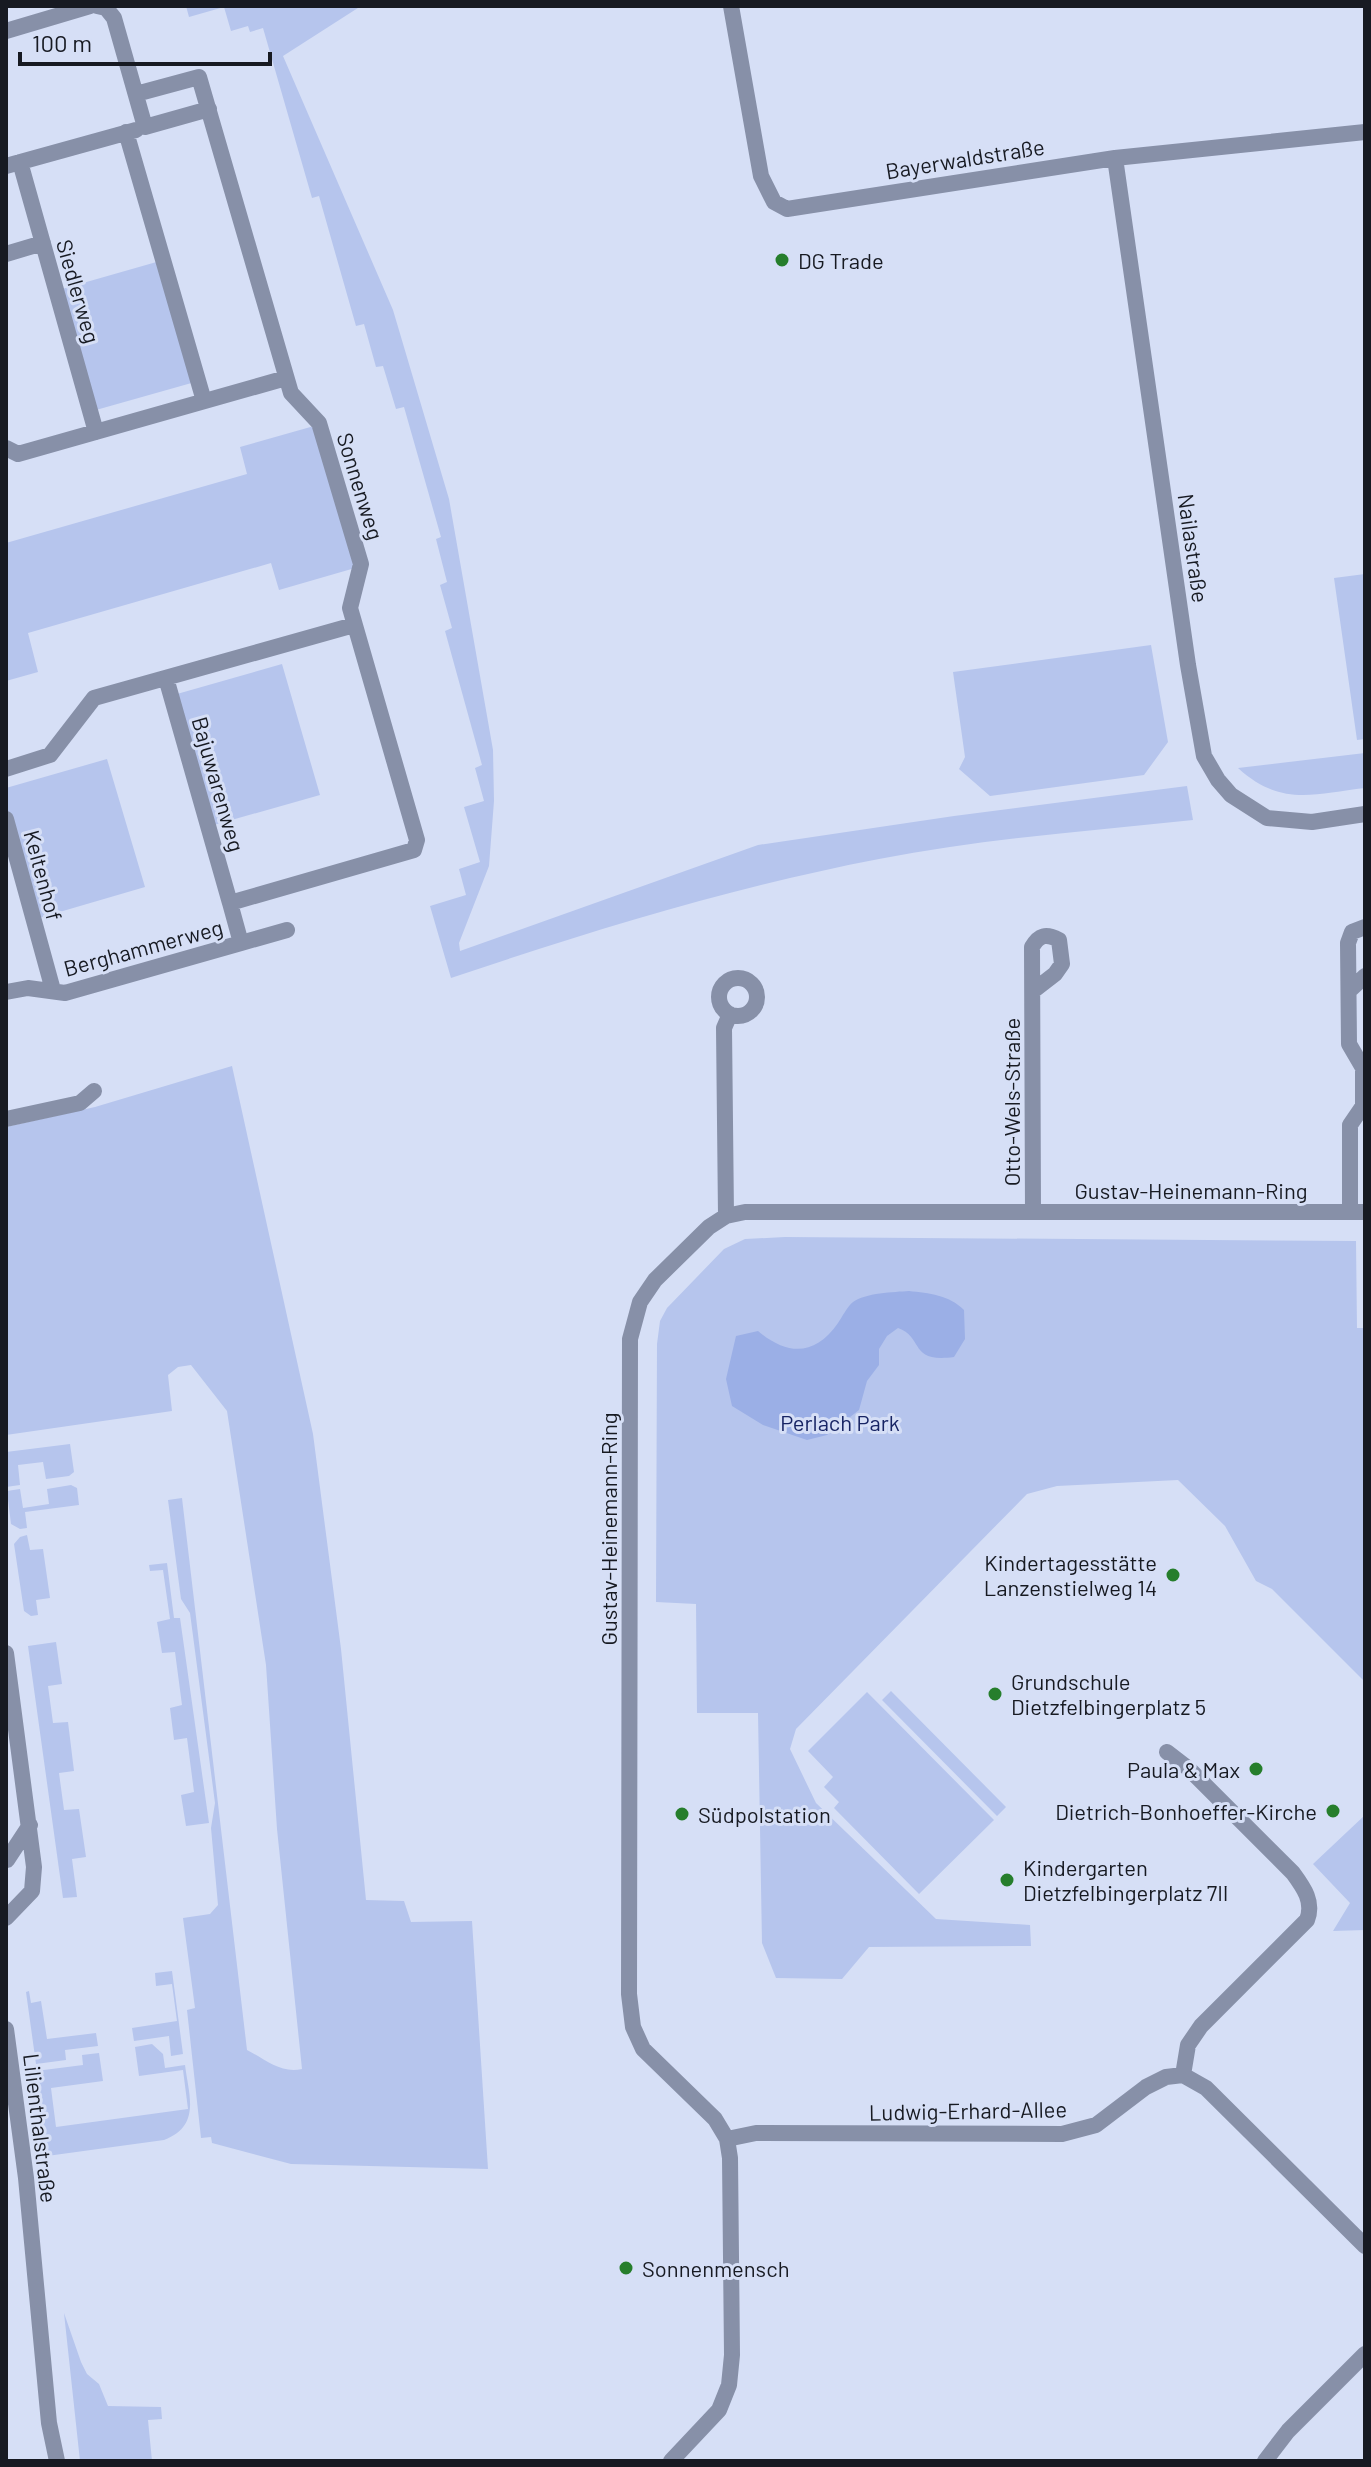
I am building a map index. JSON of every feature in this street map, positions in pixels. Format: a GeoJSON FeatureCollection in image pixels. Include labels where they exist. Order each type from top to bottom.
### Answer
{"type":"FeatureCollection","features":[{"type":"Feature","properties":{"kind":"street","name":"Bayerwaldstraße"},"geometry":{"type":"LineString","coordinates":[[731,6],[761,176],[774,202],[787,209],[1115,158],[1365,132]]}},
{"type":"Feature","properties":{"kind":"street"},"geometry":{"type":"LineString","coordinates":[[6,31],[98,7],[114,18],[145,127],[209,109]]}},
{"type":"Feature","properties":{"kind":"street","name":"Sonnenweg"},"geometry":{"type":"LineString","coordinates":[[136,94],[199,77],[286,378],[291,393],[319,423],[361,564],[350,608],[417,840]]}},
{"type":"Feature","properties":{"kind":"street","name":"Siedlerweg"},"geometry":{"type":"LineString","coordinates":[[96,432],[43,243],[13,164],[145,127]]}},
{"type":"Feature","properties":{"kind":"street"},"geometry":{"type":"LineString","coordinates":[[126,132],[204,401]]}},
{"type":"Feature","properties":{"kind":"street","name":"Nailastraße"},"geometry":{"type":"LineString","coordinates":[[1115,158],[1188,665],[1204,756],[1231,795],[1267,818],[1312,822],[1365,814]]}},
{"type":"Feature","properties":{"kind":"street"},"geometry":{"type":"LineString","coordinates":[[6,254],[43,243]]}},
{"type":"Feature","properties":{"kind":"street"},"geometry":{"type":"LineString","coordinates":[[12,451],[96,432],[286,378]]}},
{"type":"Feature","properties":{"kind":"street"},"geometry":{"type":"LineString","coordinates":[[6,769],[50,755],[94,698],[354,625]]}},
{"type":"Feature","properties":{"kind":"street","name":"Bajuwarenweg"},"geometry":{"type":"LineString","coordinates":[[166,678],[230,903]]}},
{"type":"Feature","properties":{"kind":"street","name":"Keltenhof"},"geometry":{"type":"LineString","coordinates":[[6,819],[53,990]]}},
{"type":"Feature","properties":{"kind":"street","name":"Berghammerweg"},"geometry":{"type":"LineString","coordinates":[[6,992],[28,988],[65,993],[241,943],[230,903],[414,850],[417,840]]}},
{"type":"Feature","properties":{"kind":"street"},"geometry":{"type":"LineString","coordinates":[[1358,1212],[1350,1125],[1363,1106],[1363,1068],[1349,1044],[1349,936],[1365,927]]}},
{"type":"Feature","properties":{"kind":"street"},"geometry":{"type":"LineString","coordinates":[[241,943],[287,930]]}},
{"type":"Feature","properties":{"kind":"street"},"geometry":{"type":"LineString","coordinates":[[1349,991],[1365,976]]}},
{"type":"Feature","properties":{"kind":"street","name":"Otto-Wels-Straße"},"geometry":{"type":"LineString","coordinates":[[1033,991],[1033,1212]]}},
{"type":"Feature","properties":{"kind":"street"},"geometry":{"type":"LineString","coordinates":[[726,1216],[724,1028],[730,1014]]}},
{"type":"Feature","properties":{"kind":"street"},"geometry":{"type":"LineString","coordinates":[[6,1119],[80,1103],[94,1091]]}},
{"type":"Feature","properties":{"kind":"street","name":"Gustav-Heinemann-Ring"},"geometry":{"type":"LineString","coordinates":[[727,2139],[715,2119],[643,2049],[633,2027],[629,1994],[630,1339],[640,1302],[655,1280],[709,1227],[726,1216],[745,1212],[1358,1212]]}},
{"type":"Feature","properties":{"kind":"street"},"geometry":{"type":"LineString","coordinates":[[6,1653],[30,1825],[34,1885],[29,1898],[10,1909]]}},
{"type":"Feature","properties":{"kind":"street"},"geometry":{"type":"LineString","coordinates":[[1167,1752],[1189,1769],[1293,1873],[1304,1888],[1310,1911],[1307,1920],[1201,2026],[1188,2045],[1183,2075],[1206,2088],[1365,2246]]}},
{"type":"Feature","properties":{"kind":"street"},"geometry":{"type":"LineString","coordinates":[[30,1825],[7,1860],[24,1864],[33,1877]]}},
{"type":"Feature","properties":{"kind":"street","name":"Lilienthalstraße"},"geometry":{"type":"LineString","coordinates":[[6,2029],[26,2178],[49,2423],[57,2461]]}},
{"type":"Feature","properties":{"kind":"street","name":"Ludwig-Erhard-Allee"},"geometry":{"type":"LineString","coordinates":[[727,2139],[756,2133],[1062,2134],[1096,2125],[1146,2087],[1166,2077],[1183,2075]]}},
{"type":"Feature","properties":{"kind":"street"},"geometry":{"type":"LineString","coordinates":[[671,2461],[719,2410],[729,2385],[732,2355],[732,2214],[727,2139]]}},
{"type":"Feature","properties":{"kind":"street"},"geometry":{"type":"LineString","coordinates":[[1265,2461],[1288,2431],[1365,2354]]}},
{"type":"Feature","properties":{"kind":"green space"},"geometry":{"type":"Polygon","coordinates":[[[186,6],[361,6],[283,56],[393,310],[449,499],[493,750],[494,801],[489,866],[459,943],[460,951],[758,845],[1187,786],[1193,820],[957,846],[824,870],[663,911],[451,978],[430,906],[466,895],[459,869],[480,862],[464,807],[484,801],[475,768],[482,765],[445,631],[452,628],[440,585],[447,582],[436,539],[441,537],[404,407],[396,409],[383,366],[376,367],[364,324],[356,326],[319,196],[312,198],[263,28],[250,32],[248,26],[231,31],[224,7],[189,17],[186,6]]]}},
{"type":"Feature","properties":{"kind":"green space"},"geometry":{"type":"Polygon","coordinates":[[[160,261],[195,382],[96,410],[62,289],[160,261]]]}},
{"type":"Feature","properties":{"kind":"green space"},"geometry":{"type":"Polygon","coordinates":[[[314,426],[355,568],[279,590],[271,563],[28,633],[38,672],[6,681],[6,543],[247,474],[240,447],[314,426]]]}},
{"type":"Feature","properties":{"kind":"green space"},"geometry":{"type":"Polygon","coordinates":[[[1365,574],[1365,739],[1357,740],[1334,578],[1365,574]]]}},
{"type":"Feature","properties":{"kind":"green space"},"geometry":{"type":"Polygon","coordinates":[[[1151,645],[1168,742],[1144,775],[990,796],[959,769],[965,757],[953,672],[1151,645]]]}},
{"type":"Feature","properties":{"kind":"green space"},"geometry":{"type":"Polygon","coordinates":[[[282,664],[320,795],[214,825],[177,694],[282,664]]]}},
{"type":"Feature","properties":{"kind":"green space"},"geometry":{"type":"Polygon","coordinates":[[[1365,753],[1365,788],[1313,795],[1283,793],[1269,788],[1238,768],[1365,753]]]}},
{"type":"Feature","properties":{"kind":"green space"},"geometry":{"type":"Polygon","coordinates":[[[107,759],[145,887],[39,918],[6,807],[6,788],[107,759]]]}},
{"type":"Feature","properties":{"kind":"green space"},"geometry":{"type":"Polygon","coordinates":[[[232,1066],[313,1434],[341,1649],[366,1900],[404,1901],[411,1922],[472,1921],[488,2169],[291,2164],[212,2143],[211,2137],[201,2138],[187,2010],[195,2008],[183,1918],[210,1914],[218,1905],[211,1828],[215,1803],[190,1613],[181,1599],[168,1500],[182,1498],[247,2050],[280,2068],[302,2069],[277,1829],[266,1665],[227,1411],[191,1365],[178,1367],[168,1375],[172,1411],[6,1435],[6,1127],[95,1107],[232,1066]]]}},
{"type":"Feature","properties":{"kind":"green space","name":"Perlach Park"},"geometry":{"type":"Polygon","coordinates":[[[745,1239],[1356,1241],[1357,1328],[1365,1328],[1364,1681],[1272,1589],[1256,1581],[1225,1526],[1178,1480],[1057,1486],[1027,1494],[796,1729],[790,1749],[816,1803],[936,1919],[1030,1925],[1031,1946],[869,1947],[842,1979],[776,1978],[762,1943],[758,1713],[697,1713],[696,1604],[656,1602],[657,1344],[660,1321],[667,1308],[724,1249],[745,1239]]]}},
{"type":"Feature","properties":{"kind":"green space"},"geometry":{"type":"Polygon","coordinates":[[[70,1444],[74,1472],[69,1476],[46,1479],[43,1462],[18,1465],[20,1485],[6,1487],[6,1452],[70,1444]]]}},
{"type":"Feature","properties":{"kind":"green space"},"geometry":{"type":"Polygon","coordinates":[[[71,1485],[77,1488],[79,1505],[25,1512],[27,1528],[20,1529],[11,1524],[7,1491],[20,1489],[23,1508],[49,1504],[47,1489],[71,1485]]]}},
{"type":"Feature","properties":{"kind":"green space"},"geometry":{"type":"Polygon","coordinates":[[[27,1535],[30,1550],[43,1549],[50,1598],[36,1600],[38,1615],[31,1616],[24,1611],[14,1544],[27,1535]]]}},
{"type":"Feature","properties":{"kind":"green space"},"geometry":{"type":"Polygon","coordinates":[[[167,1563],[174,1618],[180,1618],[209,1823],[186,1826],[181,1795],[194,1792],[187,1738],[174,1740],[170,1708],[182,1705],[175,1652],[162,1653],[157,1622],[170,1619],[163,1570],[150,1571],[149,1565],[167,1563]]]}},
{"type":"Feature","properties":{"kind":"green space"},"geometry":{"type":"Polygon","coordinates":[[[56,1642],[62,1684],[48,1686],[53,1723],[68,1722],[74,1771],[59,1773],[64,1810],[79,1809],[86,1857],[72,1859],[77,1897],[63,1898],[28,1646],[56,1642]]]}},
{"type":"Feature","properties":{"kind":"green space"},"geometry":{"type":"Polygon","coordinates":[[[891,1691],[1006,1807],[997,1816],[882,1700],[891,1691]]]}},
{"type":"Feature","properties":{"kind":"green space"},"geometry":{"type":"Polygon","coordinates":[[[867,1692],[994,1820],[919,1894],[834,1808],[839,1802],[824,1787],[833,1777],[808,1751],[867,1692]]]}},
{"type":"Feature","properties":{"kind":"green space"},"geometry":{"type":"Polygon","coordinates":[[[1365,1815],[1365,1930],[1333,1931],[1350,1903],[1313,1864],[1365,1815]]]}},
{"type":"Feature","properties":{"kind":"green space"},"geometry":{"type":"Polygon","coordinates":[[[172,1971],[183,2054],[171,2056],[169,2036],[134,2041],[132,2028],[177,2021],[172,1984],[156,1986],[155,1973],[172,1971]]]}},
{"type":"Feature","properties":{"kind":"green space"},"geometry":{"type":"Polygon","coordinates":[[[29,1991],[31,2003],[41,2001],[47,2039],[96,2033],[98,2046],[65,2050],[66,2060],[36,2064],[26,1992],[29,1991]]]}},
{"type":"Feature","properties":{"kind":"green space"},"geometry":{"type":"Polygon","coordinates":[[[152,2044],[163,2054],[165,2068],[185,2065],[190,2109],[183,2127],[164,2140],[47,2156],[36,2071],[83,2065],[82,2055],[99,2053],[103,2081],[51,2088],[56,2127],[188,2109],[183,2070],[139,2076],[135,2047],[152,2044]]]}},
{"type":"Feature","properties":{"kind":"green space"},"geometry":{"type":"Polygon","coordinates":[[[64,2313],[81,2362],[87,2374],[99,2384],[108,2406],[161,2407],[162,2419],[148,2420],[152,2461],[80,2461],[64,2313]]]}},
{"type":"Feature","properties":{"kind":"shaded area"},"geometry":{"type":"Polygon","coordinates":[[[909,1291],[945,1298],[964,1310],[965,1339],[954,1357],[939,1358],[923,1353],[906,1332],[898,1328],[887,1336],[879,1349],[879,1365],[867,1381],[859,1410],[827,1435],[807,1440],[763,1425],[732,1406],[726,1379],[736,1336],[758,1331],[780,1345],[801,1349],[810,1347],[829,1334],[858,1299],[909,1291]]]}},
{"type":"Feature","properties":{"kind":"place","name":"DG Trade"},"geometry":{"type":"Point","coordinates":[782,260]}},
{"type":"Feature","properties":{"kind":"place","name":"Kindertagesstätte Lanzenstielweg 14"},"geometry":{"type":"Point","coordinates":[1173,1575]}},
{"type":"Feature","properties":{"kind":"place","name":"Grundschule Dietzfelbingerplatz 5"},"geometry":{"type":"Point","coordinates":[995,1694]}},
{"type":"Feature","properties":{"kind":"place","name":"Paula & Max"},"geometry":{"type":"Point","coordinates":[1256,1769]}},
{"type":"Feature","properties":{"kind":"place","name":"Dietrich-Bonhoeffer-Kirche"},"geometry":{"type":"Point","coordinates":[1333,1811]}},
{"type":"Feature","properties":{"kind":"place","name":"Südpolstation"},"geometry":{"type":"Point","coordinates":[682,1814]}},
{"type":"Feature","properties":{"kind":"place","name":"Kindergarten Dietzfelbingerplatz 7II"},"geometry":{"type":"Point","coordinates":[1007,1880]}},
{"type":"Feature","properties":{"kind":"place","name":"Sonnenmensch"},"geometry":{"type":"Point","coordinates":[626,2268]}}]}
